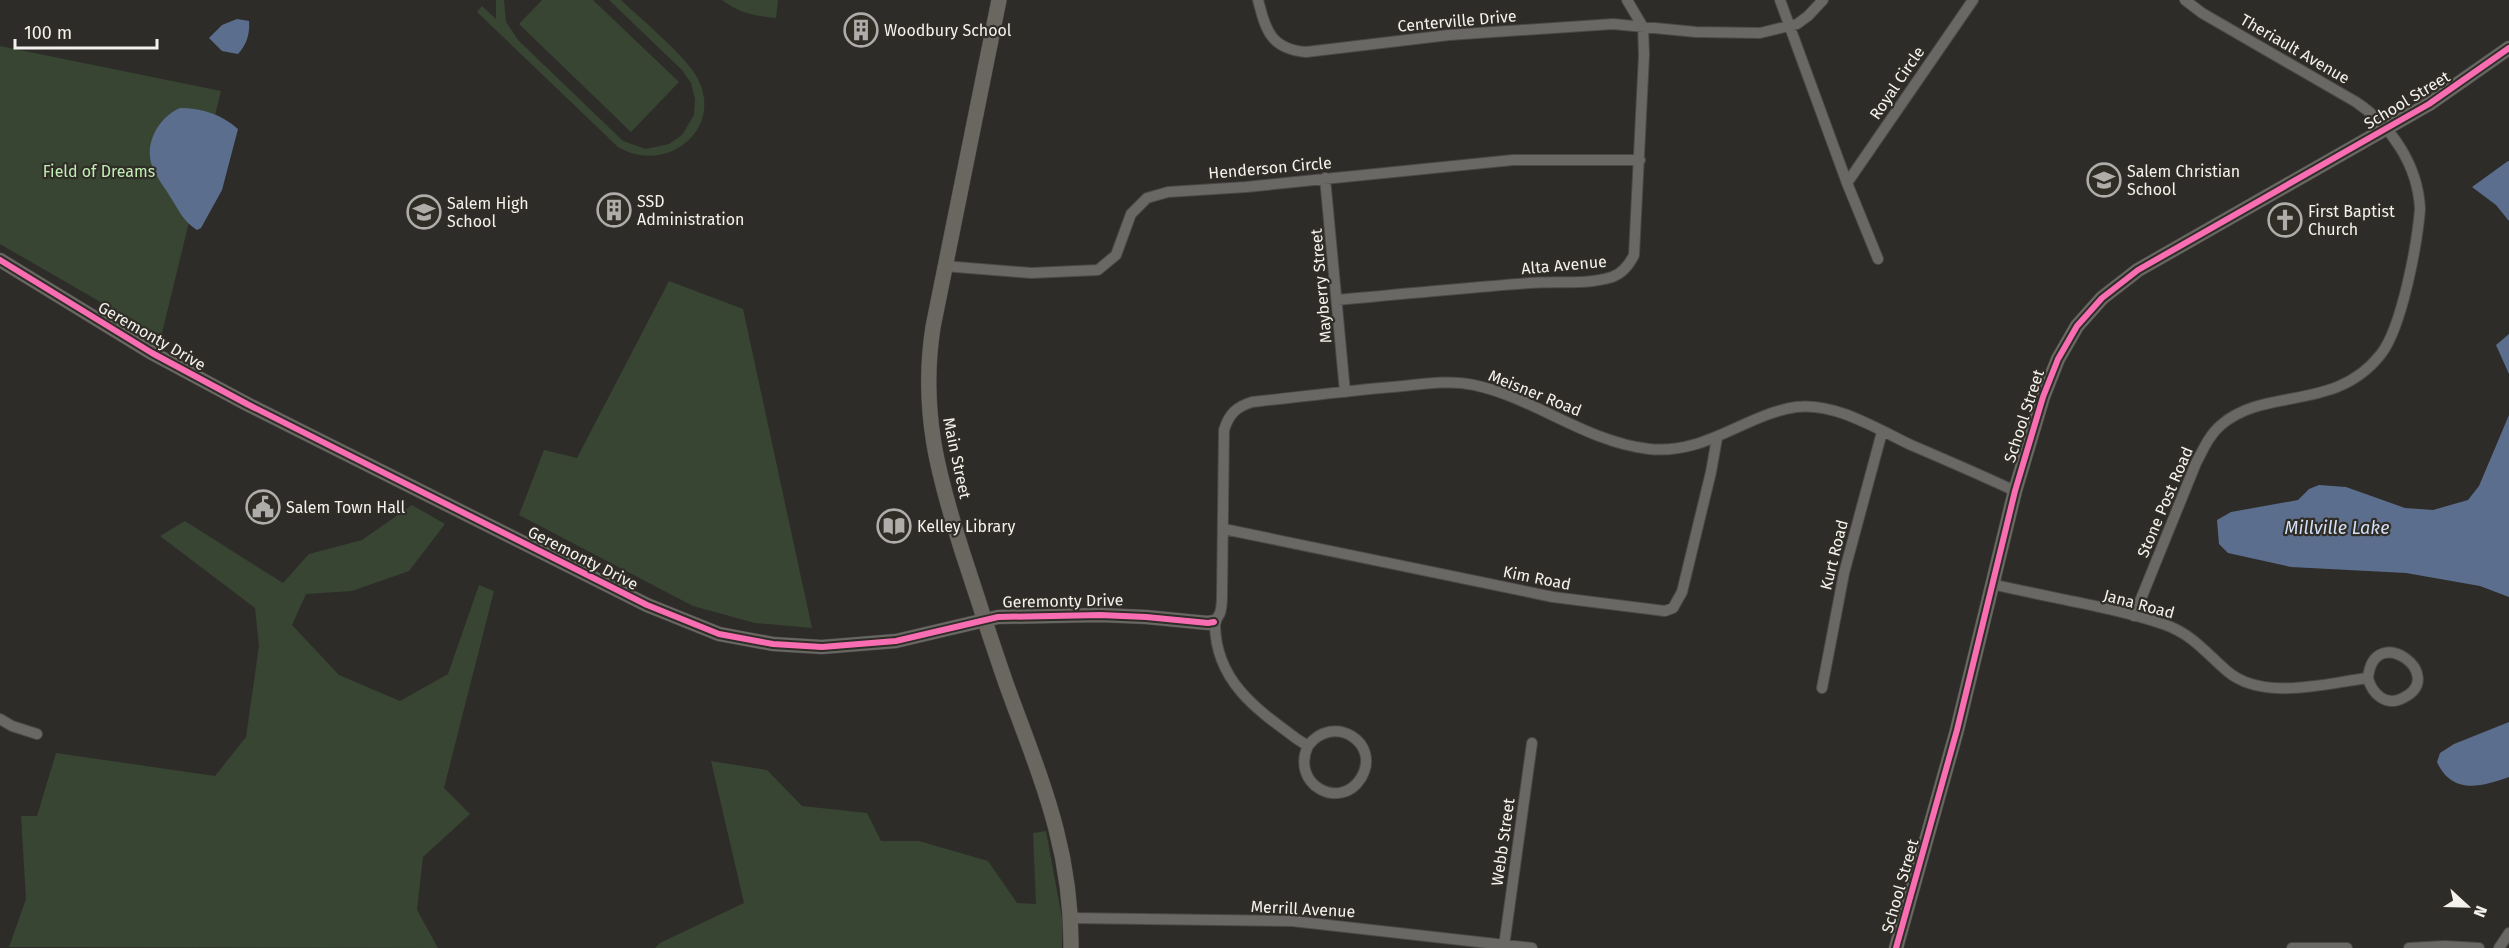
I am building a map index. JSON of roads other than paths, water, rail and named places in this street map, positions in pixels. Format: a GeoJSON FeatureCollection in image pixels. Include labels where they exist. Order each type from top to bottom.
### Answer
{"type":"FeatureCollection","features":[{"type":"Feature","properties":{"kind":"main road","name":"Main Street"},"geometry":{"type":"LineString","coordinates":[[999,0],[944,266],[928,364],[929,417],[942,483],[984,620],[1049,798],[1061,847],[1070,918],[1071,948]]}},
{"type":"Feature","properties":{"kind":"street","name":"Centerville Drive"},"geometry":{"type":"LineString","coordinates":[[1258,0],[1263,21],[1272,38],[1286,49],[1306,52],[1479,33],[1613,24],[1696,32],[1750,34],[1790,26],[1803,20],[1823,0]]}},
{"type":"Feature","properties":{"kind":"street","name":"Alta Avenue"},"geometry":{"type":"LineString","coordinates":[[1337,300],[1610,278],[1621,273],[1629,265],[1634,255],[1644,77],[1643,27],[1627,0]]}},
{"type":"Feature","properties":{"kind":"street"},"geometry":{"type":"LineString","coordinates":[[1780,0],[1847,183],[1878,259]]}},
{"type":"Feature","properties":{"kind":"street","name":"Royal Circle"},"geometry":{"type":"LineString","coordinates":[[1847,183],[1973,0]]}},
{"type":"Feature","properties":{"kind":"street","name":"Theriault Avenue"},"geometry":{"type":"LineString","coordinates":[[2185,0],[2202,13],[2356,102],[2380,119],[2387,129]]}},
{"type":"Feature","properties":{"kind":"street","name":"School Street"},"geometry":{"type":"LineString","coordinates":[[1896,948],[1957,730],[2015,491],[2036,417],[2058,359],[2077,326],[2102,298],[2138,270],[2387,129],[2436,99],[2509,48]]}},
{"type":"Feature","properties":{"kind":"street","name":"Stone Post Road"},"geometry":{"type":"LineString","coordinates":[[2134,616],[2196,463],[2220,426],[2243,412],[2323,393],[2345,384],[2374,362],[2388,343],[2402,303],[2420,209],[2414,173],[2387,129]]}},
{"type":"Feature","properties":{"kind":"street","name":"Henderson Circle"},"geometry":{"type":"LineString","coordinates":[[944,266],[1031,273],[1098,270],[1116,255],[1131,214],[1147,198],[1168,192],[1513,160],[1640,160]]}},
{"type":"Feature","properties":{"kind":"street","name":"Mayberry Street"},"geometry":{"type":"LineString","coordinates":[[1325,178],[1345,392]]}},
{"type":"Feature","properties":{"kind":"street","name":"Geremonty Drive"},"geometry":{"type":"LineString","coordinates":[[0,260],[152,354],[566,566],[688,623],[751,641],[822,647],[896,641],[998,617],[1100,615],[1214,622]]}},
{"type":"Feature","properties":{"kind":"street","name":"Meisner Road"},"geometry":{"type":"LineString","coordinates":[[1214,622],[1221,610],[1222,594],[1224,430],[1233,411],[1252,402],[1443,382],[1465,384],[1497,392],[1599,436],[1631,445],[1659,449],[1675,448],[1717,438],[1776,412],[1809,406],[1831,410],[2015,491]]}},
{"type":"Feature","properties":{"kind":"street","name":"Kurt Road"},"geometry":{"type":"LineString","coordinates":[[1821,688],[1844,573],[1882,432]]}},
{"type":"Feature","properties":{"kind":"street","name":"Kim Road"},"geometry":{"type":"LineString","coordinates":[[1224,529],[1552,597],[1665,611],[1672,608],[1682,591],[1712,472],[1717,438]]}},
{"type":"Feature","properties":{"kind":"street","name":"Jana Road"},"geometry":{"type":"LineString","coordinates":[[1992,584],[2165,625],[2189,635],[2229,673],[2263,688],[2288,688],[2368,678]]}},
{"type":"Feature","properties":{"kind":"street"},"geometry":{"type":"LineString","coordinates":[[1214,622],[1221,662],[1236,689],[1282,728],[1308,746]]}},
{"type":"Feature","properties":{"kind":"street"},"geometry":{"type":"LineString","coordinates":[[2393,652],[2408,658],[2416,671],[2416,679],[2410,693],[2396,701],[2380,698],[2370,686],[2368,678],[2372,663],[2385,654],[2393,652]]}},
{"type":"Feature","properties":{"kind":"street"},"geometry":{"type":"LineString","coordinates":[[0,719],[12,726],[37,734]]}},
{"type":"Feature","properties":{"kind":"street"},"geometry":{"type":"LineString","coordinates":[[1329,731],[1343,731],[1355,737],[1363,748],[1366,761],[1360,780],[1350,789],[1337,793],[1318,788],[1305,772],[1304,759],[1308,746],[1317,736],[1329,731]]}},
{"type":"Feature","properties":{"kind":"street","name":"Webb Street"},"geometry":{"type":"LineString","coordinates":[[1504,946],[1532,743]]}},
{"type":"Feature","properties":{"kind":"street","name":"Merrill Avenue"},"geometry":{"type":"LineString","coordinates":[[1070,918],[1292,921],[1532,948]]}},
{"type":"Feature","properties":{"kind":"street"},"geometry":{"type":"LineString","coordinates":[[2499,948],[2509,933]]}},
{"type":"Feature","properties":{"kind":"street"},"geometry":{"type":"LineString","coordinates":[[2409,948],[2445,946],[2479,948]]}},
{"type":"Feature","properties":{"kind":"street"},"geometry":{"type":"LineString","coordinates":[[2292,948],[2346,948]]}},
{"type":"Feature","properties":{"kind":"water"},"geometry":{"type":"Polygon","coordinates":[[[237,19],[249,21],[246,43],[238,54],[222,51],[209,38],[222,25],[237,19]]]}},
{"type":"Feature","properties":{"kind":"water"},"geometry":{"type":"Polygon","coordinates":[[[180,108],[211,113],[225,119],[238,129],[222,190],[201,228],[197,230],[179,212],[156,174],[150,157],[155,132],[172,112],[180,108]]]}},
{"type":"Feature","properties":{"kind":"water"},"geometry":{"type":"Polygon","coordinates":[[[2508,161],[2509,221],[2496,205],[2472,187],[2508,161]]]}},
{"type":"Feature","properties":{"kind":"water"},"geometry":{"type":"Polygon","coordinates":[[[2509,334],[2509,374],[2496,345],[2509,334]]]}},
{"type":"Feature","properties":{"kind":"water","name":"Millville Lake"},"geometry":{"type":"Polygon","coordinates":[[[2509,415],[2509,597],[2480,586],[2406,573],[2291,567],[2228,553],[2219,544],[2217,520],[2231,512],[2298,500],[2309,489],[2319,485],[2346,487],[2405,508],[2433,510],[2468,500],[2479,486],[2509,415]]]}},
{"type":"Feature","properties":{"kind":"water"},"geometry":{"type":"Polygon","coordinates":[[[2509,722],[2509,777],[2488,784],[2468,786],[2451,780],[2443,773],[2437,762],[2440,753],[2454,744],[2509,722]]]}},
{"type":"Feature","properties":{"kind":"place","name":"Woodbury School"},"geometry":{"type":"Point","coordinates":[861,30]}},
{"type":"Feature","properties":{"kind":"place","name":"Salem Christian School"},"geometry":{"type":"Point","coordinates":[2104,180]}},
{"type":"Feature","properties":{"kind":"place","name":"SSD Administration"},"geometry":{"type":"Point","coordinates":[614,210]}},
{"type":"Feature","properties":{"kind":"place","name":"Salem High School"},"geometry":{"type":"Point","coordinates":[424,212]}},
{"type":"Feature","properties":{"kind":"place","name":"First Baptist Church"},"geometry":{"type":"Point","coordinates":[2285,220]}},
{"type":"Feature","properties":{"kind":"place","name":"Salem Town Hall"},"geometry":{"type":"Point","coordinates":[263,507]}},
{"type":"Feature","properties":{"kind":"place","name":"Kelley Library"},"geometry":{"type":"Point","coordinates":[894,526]}},
{"type":"Feature","properties":{"kind":"park label","name":"Field of Dreams"},"geometry":{"type":"Point","coordinates":[99,171]}}]}
